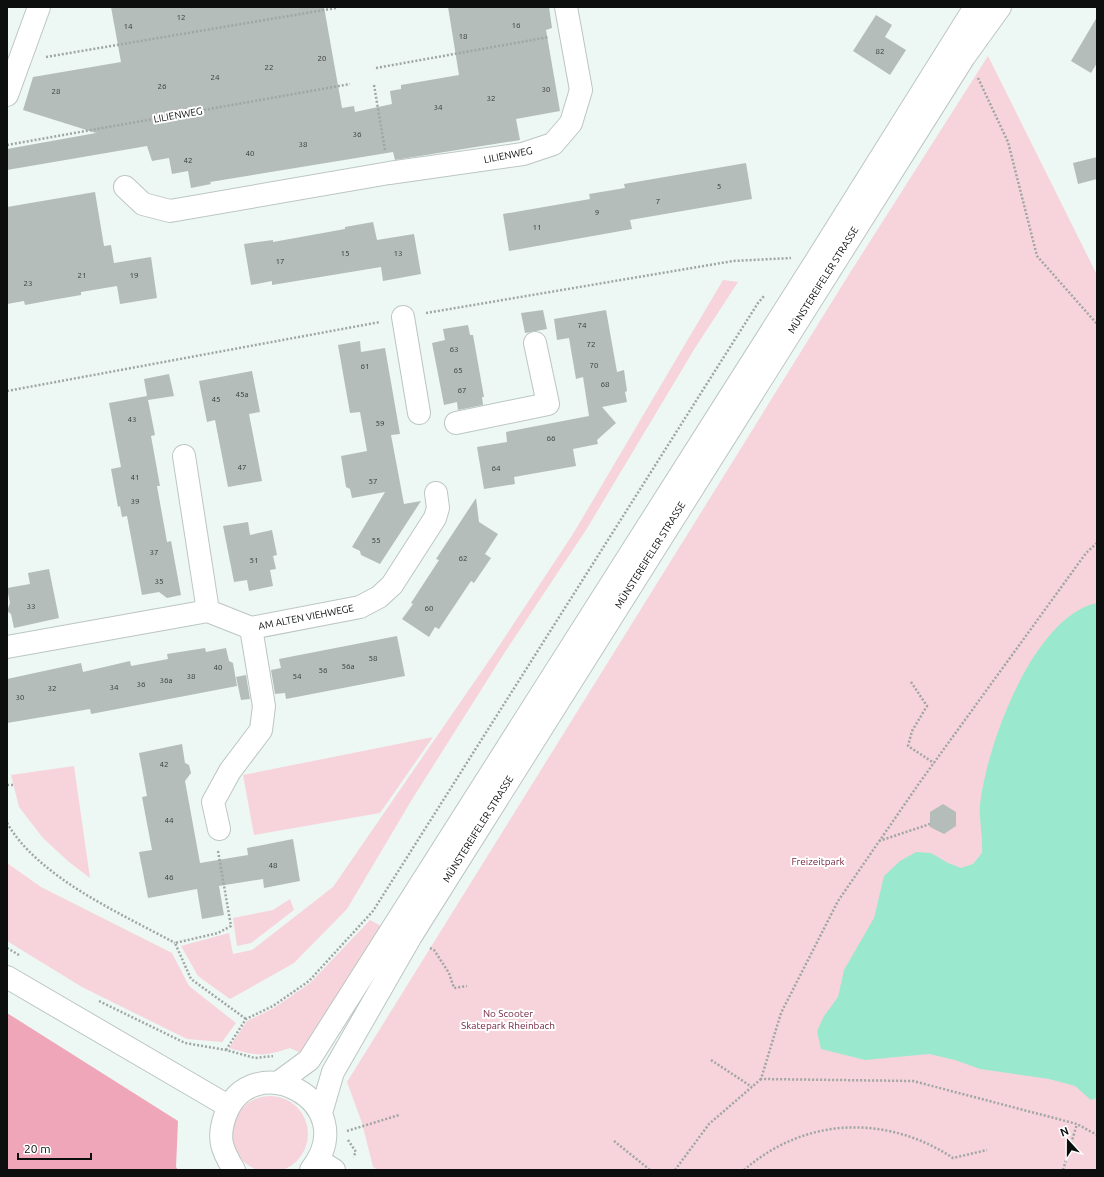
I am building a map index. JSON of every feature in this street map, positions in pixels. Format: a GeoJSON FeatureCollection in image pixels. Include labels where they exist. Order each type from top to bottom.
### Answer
{"type":"FeatureCollection","features":[{"type":"Feature","properties":{"kind":"main road"},"geometry":{"type":"LineString","coordinates":[[7,95],[40,7]]}},
{"type":"Feature","properties":{"kind":"main road","name":"LILIENWEG"},"geometry":{"type":"LineString","coordinates":[[125,187],[143,204],[170,211],[389,173],[523,154],[553,144],[571,123],[581,90],[566,7]]}},
{"type":"Feature","properties":{"kind":"main road","name":"MÜNSTEREIFELER STRASSE"},"geometry":{"type":"LineString","coordinates":[[279,1082],[309,1060],[816,261],[975,7]]}},
{"type":"Feature","properties":{"kind":"main road","name":"MÜNSTEREIFELER STRASSE"},"geometry":{"type":"LineString","coordinates":[[321,1113],[333,1072],[411,936],[964,57],[1000,7]]}},
{"type":"Feature","properties":{"kind":"main road"},"geometry":{"type":"LineString","coordinates":[[403,317],[419,413]]}},
{"type":"Feature","properties":{"kind":"main road"},"geometry":{"type":"LineString","coordinates":[[456,422],[548,404],[535,343]]}},
{"type":"Feature","properties":{"kind":"main road"},"geometry":{"type":"LineString","coordinates":[[7,647],[208,611],[184,456]]}},
{"type":"Feature","properties":{"kind":"main road","name":"AM ALTEN VIEHWEGE"},"geometry":{"type":"LineString","coordinates":[[208,611],[251,628],[360,607],[379,598],[392,586],[435,518],[438,508],[436,493]]}},
{"type":"Feature","properties":{"kind":"main road","name":"AM ALTEN VIEHWEGE"},"geometry":{"type":"LineString","coordinates":[[219,829],[213,802],[230,771],[261,730],[264,706],[251,628]]}},
{"type":"Feature","properties":{"kind":"main road"},"geometry":{"type":"LineString","coordinates":[[7,977],[228,1106]]}},
{"type":"Feature","properties":{"kind":"main road"},"geometry":{"type":"LineString","coordinates":[[234,1170],[223,1152],[220,1128],[228,1106],[242,1092],[260,1084],[279,1082],[296,1088],[311,1098],[321,1113],[325,1128],[321,1167]]}},
{"type":"Feature","properties":{"kind":"path"},"geometry":{"type":"LineString","coordinates":[[20,61],[336,8]]}},
{"type":"Feature","properties":{"kind":"path"},"geometry":{"type":"LineString","coordinates":[[376,68],[538,39]]}},
{"type":"Feature","properties":{"kind":"path"},"geometry":{"type":"LineString","coordinates":[[974,72],[1008,142],[1037,256],[1097,324]]}},
{"type":"Feature","properties":{"kind":"path","name":"LILIENWEG"},"geometry":{"type":"LineString","coordinates":[[7,145],[350,84]]}},
{"type":"Feature","properties":{"kind":"path"},"geometry":{"type":"LineString","coordinates":[[374,85],[389,173]]}},
{"type":"Feature","properties":{"kind":"path"},"geometry":{"type":"LineString","coordinates":[[226,1050],[246,1019],[273,1006],[309,981],[373,911],[753,310],[768,292]]}},
{"type":"Feature","properties":{"kind":"path"},"geometry":{"type":"LineString","coordinates":[[675,1170],[709,1124],[761,1079],[781,1013],[838,901],[934,763],[1086,553],[1097,543]]}},
{"type":"Feature","properties":{"kind":"path"},"geometry":{"type":"LineString","coordinates":[[911,682],[927,706],[912,731],[908,746],[934,763]]}},
{"type":"Feature","properties":{"kind":"path"},"geometry":{"type":"LineString","coordinates":[[7,785],[14,785]]}},
{"type":"Feature","properties":{"kind":"path"},"geometry":{"type":"LineString","coordinates":[[7,823],[30,853],[68,883],[175,943],[192,979],[246,1019]]}},
{"type":"Feature","properties":{"kind":"path"},"geometry":{"type":"LineString","coordinates":[[879,841],[930,824]]}},
{"type":"Feature","properties":{"kind":"path"},"geometry":{"type":"LineString","coordinates":[[175,943],[218,933],[231,926],[218,850],[219,829]]}},
{"type":"Feature","properties":{"kind":"path"},"geometry":{"type":"LineString","coordinates":[[7,948],[20,956]]}},
{"type":"Feature","properties":{"kind":"path"},"geometry":{"type":"LineString","coordinates":[[454,988],[467,986]]}},
{"type":"Feature","properties":{"kind":"path"},"geometry":{"type":"LineString","coordinates":[[93,998],[185,1043],[226,1050],[255,1058],[276,1055]]}},
{"type":"Feature","properties":{"kind":"path"},"geometry":{"type":"LineString","coordinates":[[711,1060],[752,1087]]}},
{"type":"Feature","properties":{"kind":"path"},"geometry":{"type":"LineString","coordinates":[[761,1079],[914,1081],[1077,1124],[1089,1132],[1097,1135]]}},
{"type":"Feature","properties":{"kind":"path"},"geometry":{"type":"LineString","coordinates":[[343,1132],[399,1115]]}},
{"type":"Feature","properties":{"kind":"path"},"geometry":{"type":"LineString","coordinates":[[1063,1170],[1077,1124]]}},
{"type":"Feature","properties":{"kind":"path"},"geometry":{"type":"LineString","coordinates":[[744,1170],[755,1160],[795,1137],[834,1128],[860,1127],[897,1133],[930,1144],[953,1158],[987,1150]]}},
{"type":"Feature","properties":{"kind":"path"},"geometry":{"type":"LineString","coordinates":[[614,1141],[650,1170]]}},
{"type":"Feature","properties":{"kind":"green space","name":"Freizeitpark"},"geometry":{"type":"Polygon","coordinates":[[[988,56],[1097,275],[1097,1170],[378,1170],[373,1167],[362,1123],[347,1082],[848,276],[988,56]]]}},
{"type":"Feature","properties":{"kind":"green space"},"geometry":{"type":"Polygon","coordinates":[[[723,280],[738,282],[695,348],[586,530],[505,652],[411,801],[347,909],[294,963],[230,999],[198,976],[181,946],[229,933],[233,954],[252,950],[333,887],[497,649],[573,534],[723,280]]]}},
{"type":"Feature","properties":{"kind":"green space"},"geometry":{"type":"Polygon","coordinates":[[[433,737],[380,813],[254,835],[243,775],[433,737]]]}},
{"type":"Feature","properties":{"kind":"green space"},"geometry":{"type":"Polygon","coordinates":[[[74,766],[90,878],[69,862],[43,838],[19,807],[11,775],[74,766]]]}},
{"type":"Feature","properties":{"kind":"green space"},"geometry":{"type":"Polygon","coordinates":[[[7,863],[41,887],[172,953],[189,986],[236,1023],[222,1042],[187,1039],[82,987],[7,941],[7,863]]]}},
{"type":"Feature","properties":{"kind":"green space"},"geometry":{"type":"Polygon","coordinates":[[[290,899],[294,910],[251,943],[237,946],[233,918],[273,910],[290,899]]]}},
{"type":"Feature","properties":{"kind":"green space"},"geometry":{"type":"Polygon","coordinates":[[[370,920],[385,928],[308,1056],[290,1048],[273,1053],[253,1054],[229,1048],[247,1021],[274,1008],[310,983],[370,920]]]}},
{"type":"Feature","properties":{"kind":"green space"},"geometry":{"type":"Polygon","coordinates":[[[263,1096],[277,1096],[291,1102],[302,1113],[308,1127],[308,1141],[305,1149],[297,1161],[291,1166],[277,1172],[263,1172],[249,1166],[238,1155],[232,1141],[232,1127],[238,1113],[249,1102],[263,1096]]]}},
{"type":"Feature","properties":{"kind":"shaded area"},"geometry":{"type":"Polygon","coordinates":[[[1097,603],[1097,1098],[1091,1100],[1075,1086],[1049,1079],[980,1069],[955,1060],[929,1054],[865,1060],[821,1049],[817,1031],[824,1016],[838,997],[844,970],[874,918],[884,876],[900,861],[916,852],[931,853],[948,863],[961,868],[973,864],[982,853],[980,805],[984,780],[1003,719],[1017,687],[1033,657],[1053,632],[1074,613],[1097,603]]]}},
{"type":"Feature","properties":{"kind":"shaded area"},"geometry":{"type":"Polygon","coordinates":[[[7,1013],[178,1121],[176,1167],[178,1170],[7,1170],[7,1013]]]}},
{"type":"Feature","properties":{"kind":"building"},"geometry":{"type":"Polygon","coordinates":[[[111,7],[324,7],[342,108],[354,106],[355,112],[392,104],[390,91],[401,89],[401,85],[459,75],[448,7],[549,7],[552,28],[546,30],[560,111],[516,119],[520,140],[395,160],[393,152],[210,182],[211,184],[191,188],[188,171],[172,174],[169,158],[152,161],[147,146],[7,170],[7,149],[96,133],[23,110],[33,77],[121,62],[111,7]]]}},
{"type":"Feature","properties":{"kind":"building"},"geometry":{"type":"Polygon","coordinates":[[[876,15],[892,25],[885,37],[906,50],[890,75],[853,51],[876,15]]]}},
{"type":"Feature","properties":{"kind":"building"},"geometry":{"type":"Polygon","coordinates":[[[1097,17],[1097,63],[1091,73],[1071,61],[1097,17]]]}},
{"type":"Feature","properties":{"kind":"building"},"geometry":{"type":"Polygon","coordinates":[[[1097,157],[1097,179],[1078,184],[1073,163],[1097,157]]]}},
{"type":"Feature","properties":{"kind":"building"},"geometry":{"type":"Polygon","coordinates":[[[746,163],[752,199],[630,220],[632,229],[509,251],[503,214],[590,199],[589,194],[625,188],[624,184],[746,163]]]}},
{"type":"Feature","properties":{"kind":"building"},"geometry":{"type":"Polygon","coordinates":[[[95,192],[104,246],[111,245],[114,263],[151,257],[157,298],[120,304],[117,286],[81,292],[81,295],[25,305],[24,301],[7,304],[7,207],[95,192]]]}},
{"type":"Feature","properties":{"kind":"building"},"geometry":{"type":"Polygon","coordinates":[[[373,222],[377,240],[414,234],[421,274],[383,281],[381,267],[272,285],[272,281],[251,285],[244,244],[273,240],[273,242],[345,229],[345,227],[373,222]]]}},
{"type":"Feature","properties":{"kind":"building"},"geometry":{"type":"Polygon","coordinates":[[[543,310],[547,329],[525,333],[521,313],[543,310]]]}},
{"type":"Feature","properties":{"kind":"building"},"geometry":{"type":"Polygon","coordinates":[[[606,310],[617,372],[624,370],[627,391],[625,392],[627,402],[602,407],[616,423],[597,440],[598,444],[573,449],[576,466],[514,477],[515,484],[484,489],[477,447],[507,442],[506,432],[589,416],[583,377],[576,379],[569,338],[557,340],[554,319],[606,310]]]}},
{"type":"Feature","properties":{"kind":"building"},"geometry":{"type":"Polygon","coordinates":[[[468,325],[470,335],[473,335],[484,397],[482,397],[483,405],[458,410],[457,402],[444,405],[432,343],[445,340],[443,329],[468,325]]]}},
{"type":"Feature","properties":{"kind":"building"},"geometry":{"type":"Polygon","coordinates":[[[360,341],[361,352],[385,348],[400,434],[391,435],[404,504],[421,501],[380,564],[361,555],[360,551],[352,547],[385,492],[352,498],[350,489],[346,487],[341,456],[367,451],[360,412],[350,413],[338,345],[360,341]]]}},
{"type":"Feature","properties":{"kind":"building"},"geometry":{"type":"Polygon","coordinates":[[[252,371],[260,412],[249,414],[262,481],[228,487],[215,420],[207,422],[199,381],[252,371]]]}},
{"type":"Feature","properties":{"kind":"building"},"geometry":{"type":"Polygon","coordinates":[[[169,374],[174,396],[148,400],[155,435],[151,436],[160,486],[157,486],[167,542],[171,541],[181,595],[167,598],[159,592],[142,595],[127,516],[122,517],[120,506],[118,507],[111,469],[121,467],[109,403],[147,396],[144,379],[169,374]]]}},
{"type":"Feature","properties":{"kind":"building"},"geometry":{"type":"Polygon","coordinates":[[[476,498],[479,522],[498,534],[485,554],[491,558],[474,583],[471,581],[439,629],[435,627],[429,637],[402,619],[413,604],[411,603],[439,560],[436,559],[476,498]]]}},
{"type":"Feature","properties":{"kind":"building"},"geometry":{"type":"Polygon","coordinates":[[[248,522],[250,535],[272,530],[277,555],[273,556],[276,569],[270,570],[273,586],[249,591],[247,580],[234,582],[223,526],[248,522]]]}},
{"type":"Feature","properties":{"kind":"building"},"geometry":{"type":"Polygon","coordinates":[[[49,569],[59,618],[14,628],[11,614],[7,611],[10,603],[7,588],[30,584],[28,573],[49,569]]]}},
{"type":"Feature","properties":{"kind":"building"},"geometry":{"type":"Polygon","coordinates":[[[397,636],[405,676],[286,699],[285,693],[275,694],[271,670],[281,668],[279,659],[397,636]]]}},
{"type":"Feature","properties":{"kind":"building"},"geometry":{"type":"Polygon","coordinates":[[[205,648],[206,652],[226,648],[229,661],[233,663],[237,686],[91,714],[90,709],[7,723],[7,679],[81,663],[83,672],[130,661],[131,666],[168,659],[167,654],[205,648]]]}},
{"type":"Feature","properties":{"kind":"building"},"geometry":{"type":"Polygon","coordinates":[[[246,675],[250,699],[241,700],[236,677],[246,675]]]}},
{"type":"Feature","properties":{"kind":"building"},"geometry":{"type":"Polygon","coordinates":[[[182,744],[185,763],[189,765],[191,773],[185,781],[200,863],[248,855],[247,848],[293,839],[300,881],[264,888],[263,879],[219,886],[224,915],[202,919],[197,889],[148,898],[139,852],[152,850],[142,797],[147,796],[139,753],[182,744]]]}},
{"type":"Feature","properties":{"kind":"building"},"geometry":{"type":"Polygon","coordinates":[[[943,804],[956,812],[956,826],[944,834],[930,827],[930,812],[943,804]]]}},
{"type":"Feature","properties":{"kind":"park label","name":"No Scooter Skatepark Rheinbach"},"geometry":{"type":"Point","coordinates":[508,1018]}}]}
